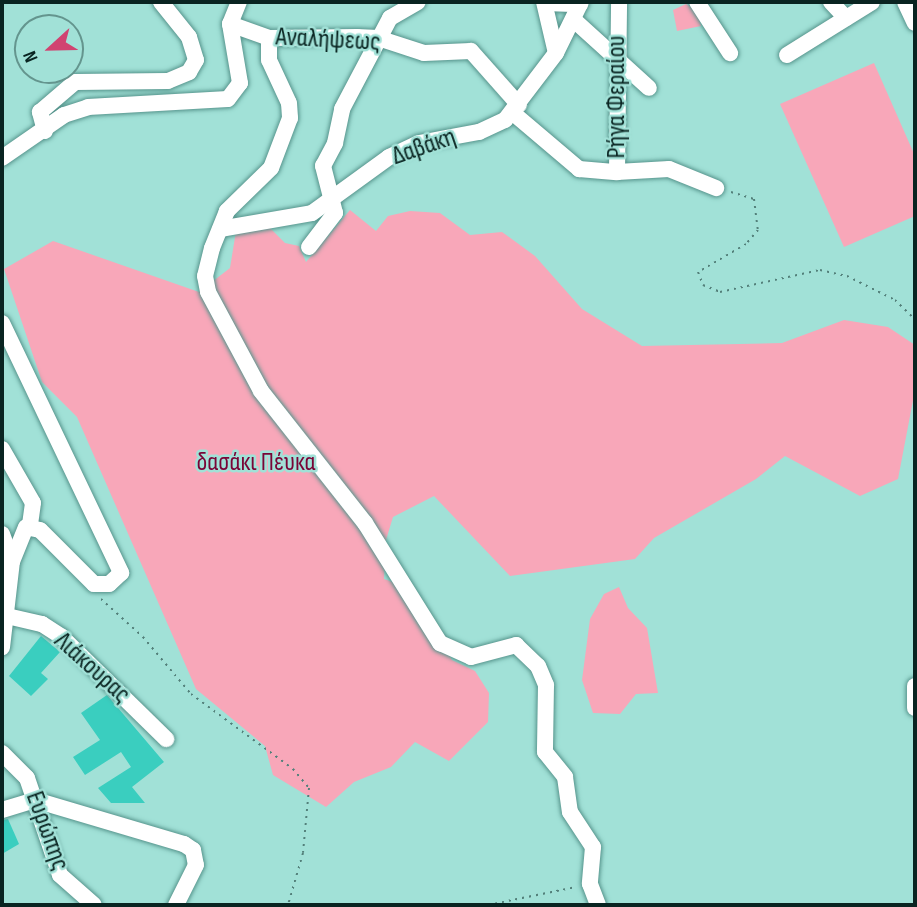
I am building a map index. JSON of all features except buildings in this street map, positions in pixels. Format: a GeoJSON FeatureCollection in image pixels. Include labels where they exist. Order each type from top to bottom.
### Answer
{"type":"FeatureCollection","features":[{"type":"Feature","properties":{"kind":"street"},"geometry":{"type":"LineString","coordinates":[[45,131],[40,112],[75,82],[168,81],[189,72],[196,60],[188,37],[161,2]]}},
{"type":"Feature","properties":{"kind":"street"},"geometry":{"type":"LineString","coordinates":[[230,24],[239,2]]}},
{"type":"Feature","properties":{"kind":"street"},"geometry":{"type":"LineString","coordinates":[[309,247],[332,219],[333,200],[323,166],[335,143],[342,109],[390,18],[418,2]]}},
{"type":"Feature","properties":{"kind":"street","name":"Ρήγα Φεραίου"},"geometry":{"type":"LineString","coordinates":[[516,109],[563,158],[579,169],[597,174],[617,172],[619,2]]}},
{"type":"Feature","properties":{"kind":"street"},"geometry":{"type":"LineString","coordinates":[[697,2],[730,53]]}},
{"type":"Feature","properties":{"kind":"street"},"geometry":{"type":"LineString","coordinates":[[831,2],[846,18]]}},
{"type":"Feature","properties":{"kind":"street"},"geometry":{"type":"LineString","coordinates":[[787,55],[872,2]]}},
{"type":"Feature","properties":{"kind":"street"},"geometry":{"type":"LineString","coordinates":[[905,2],[915,23]]}},
{"type":"Feature","properties":{"kind":"street"},"geometry":{"type":"LineString","coordinates":[[556,53],[545,3],[579,9],[618,62],[649,88]]}},
{"type":"Feature","properties":{"kind":"street"},"geometry":{"type":"LineString","coordinates":[[516,109],[556,53],[579,9]]}},
{"type":"Feature","properties":{"kind":"street","name":"Αναλήψεως"},"geometry":{"type":"LineString","coordinates":[[2,158],[45,131],[64,115],[88,107],[228,99],[240,83],[230,24],[269,38],[378,38],[424,53],[471,51],[516,109]]}},
{"type":"Feature","properties":{"kind":"street"},"geometry":{"type":"LineString","coordinates":[[269,38],[269,60],[289,103],[283,145],[271,168],[227,211],[220,229],[205,276],[220,316],[261,391],[365,523],[433,635],[449,648],[471,657],[516,645],[538,666],[546,685],[545,752],[565,777],[570,812],[593,848],[590,884],[598,905]]}},
{"type":"Feature","properties":{"kind":"street","name":"Δαβάκη"},"geometry":{"type":"LineString","coordinates":[[220,229],[301,217],[333,200],[389,157],[447,135],[491,128],[516,109]]}},
{"type":"Feature","properties":{"kind":"street"},"geometry":{"type":"LineString","coordinates":[[617,172],[670,169],[716,188]]}},
{"type":"Feature","properties":{"kind":"street"},"geometry":{"type":"LineString","coordinates":[[2,324],[121,569],[119,577],[109,584],[89,581],[30,525]]}},
{"type":"Feature","properties":{"kind":"street"},"geometry":{"type":"LineString","coordinates":[[2,449],[33,503],[30,525]]}},
{"type":"Feature","properties":{"kind":"street"},"geometry":{"type":"LineString","coordinates":[[2,647],[8,616],[12,561],[22,530],[30,525]]}},
{"type":"Feature","properties":{"kind":"street"},"geometry":{"type":"LineString","coordinates":[[2,534],[12,561]]}},
{"type":"Feature","properties":{"kind":"street","name":"Λιάκουρας"},"geometry":{"type":"LineString","coordinates":[[8,616],[42,624],[62,637],[166,739]]}},
{"type":"Feature","properties":{"kind":"street"},"geometry":{"type":"LineString","coordinates":[[915,687],[915,708]]}},
{"type":"Feature","properties":{"kind":"street","name":"Ευρώπης"},"geometry":{"type":"LineString","coordinates":[[2,753],[27,778],[60,875],[94,905]]}},
{"type":"Feature","properties":{"kind":"street"},"geometry":{"type":"LineString","coordinates":[[2,810],[35,800],[184,844],[193,850],[196,865],[176,905]]}},
{"type":"Feature","properties":{"kind":"path"},"geometry":{"type":"LineString","coordinates":[[716,188],[754,198],[758,230],[746,244],[698,272],[704,285],[720,292],[820,270],[847,276],[895,300],[915,319]]}},
{"type":"Feature","properties":{"kind":"path"},"geometry":{"type":"LineString","coordinates":[[89,581],[94,593],[143,637],[191,694],[293,769],[309,788],[303,853],[288,905]]}},
{"type":"Feature","properties":{"kind":"path"},"geometry":{"type":"LineString","coordinates":[[488,905],[590,884]]}},
{"type":"Feature","properties":{"kind":"green space"},"geometry":{"type":"Polygon","coordinates":[[[686,4],[697,11],[701,26],[677,31],[673,10],[686,4]]]}},
{"type":"Feature","properties":{"kind":"green space"},"geometry":{"type":"Polygon","coordinates":[[[874,63],[915,156],[915,216],[844,247],[780,104],[874,63]]]}},
{"type":"Feature","properties":{"kind":"green space","name":"δασάκι Πέυκα"},"geometry":{"type":"Polygon","coordinates":[[[350,210],[376,231],[388,216],[410,211],[440,213],[470,235],[502,232],[535,256],[582,309],[642,346],[782,343],[844,320],[888,327],[915,345],[915,390],[898,479],[860,496],[785,456],[756,479],[654,538],[635,559],[510,576],[434,496],[393,517],[386,540],[384,579],[408,587],[452,660],[475,671],[489,693],[488,722],[449,761],[415,742],[391,767],[354,782],[326,807],[273,775],[265,746],[196,689],[77,417],[42,382],[4,269],[53,241],[199,292],[230,268],[236,231],[269,227],[285,243],[299,246],[306,262],[350,210]]]}},
{"type":"Feature","properties":{"kind":"green space"},"geometry":{"type":"Polygon","coordinates":[[[619,587],[628,608],[647,628],[658,693],[636,694],[620,714],[593,713],[582,680],[590,619],[604,594],[619,587]]]}}]}
